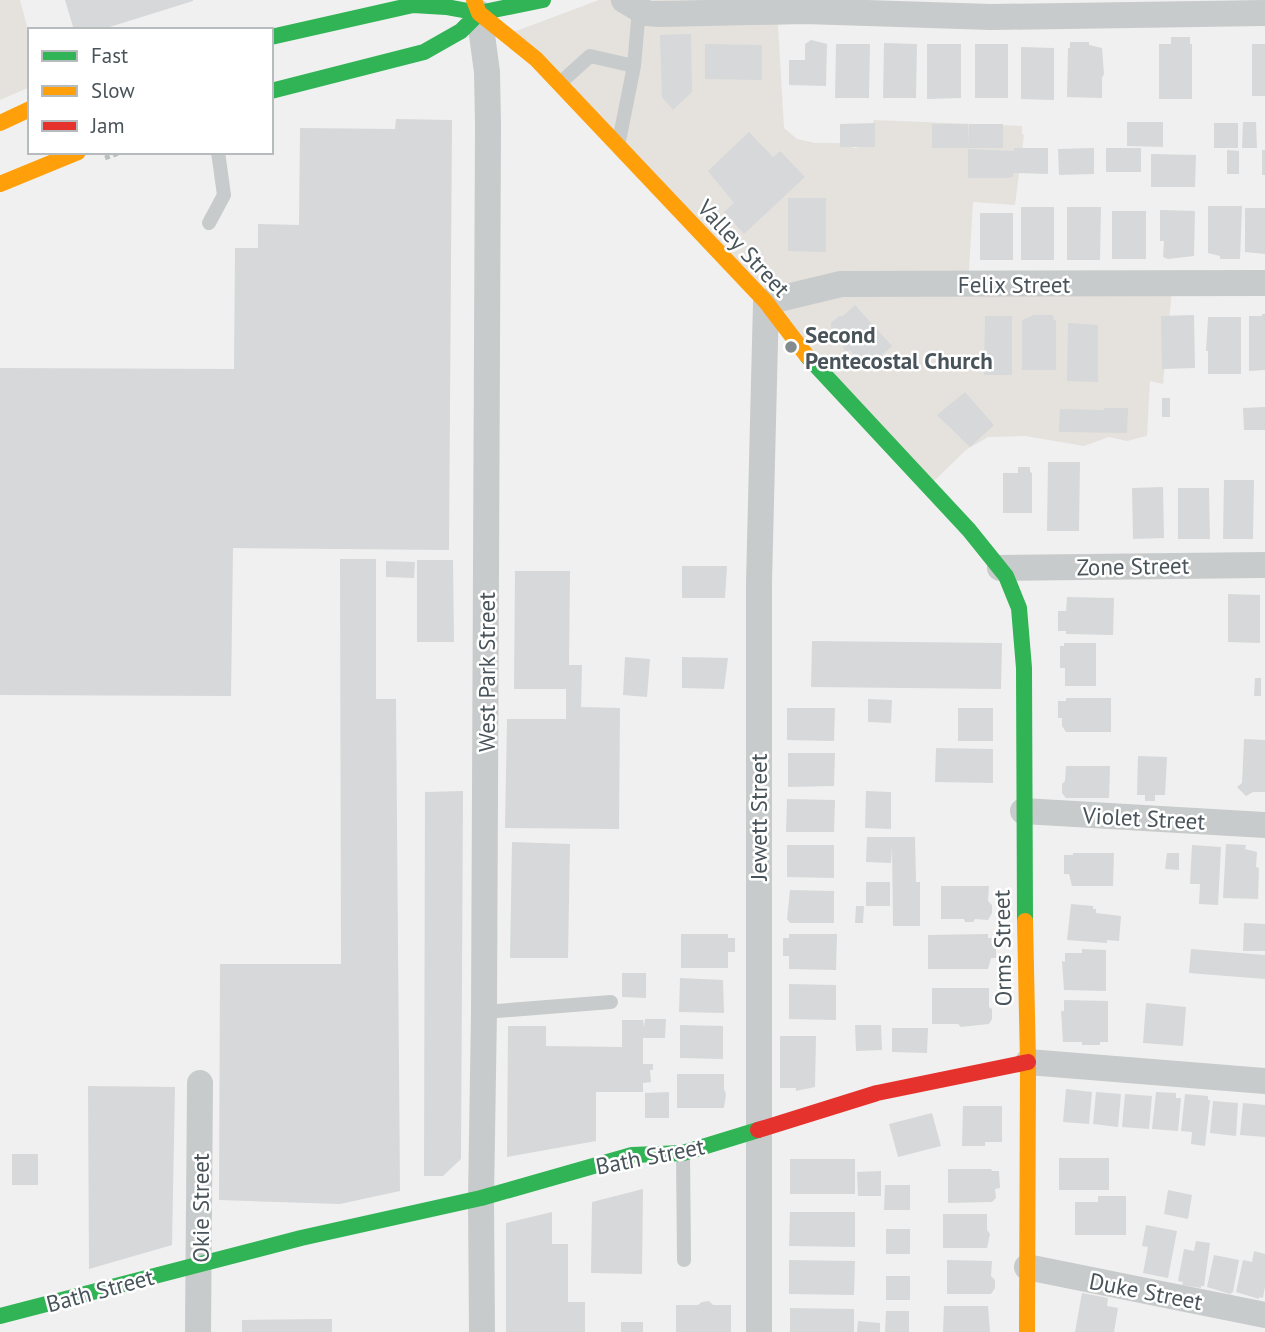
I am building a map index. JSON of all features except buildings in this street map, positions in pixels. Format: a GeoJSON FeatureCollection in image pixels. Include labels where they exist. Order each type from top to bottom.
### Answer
{"type":"FeatureCollection","features":[{"type":"Feature","properties":{"kind":"main road"},"geometry":{"type":"LineString","coordinates":[[273,37],[413,3],[457,8],[543,0]]}},
{"type":"Feature","properties":{"kind":"main road"},"geometry":{"type":"LineString","coordinates":[[273,90],[424,52],[461,31],[477,7]]}},
{"type":"Feature","properties":{"kind":"main road","name":"Valley Street"},"geometry":{"type":"LineString","coordinates":[[477,7],[536,59],[766,302],[814,365],[970,530],[1000,568]]}},
{"type":"Feature","properties":{"kind":"main road"},"geometry":{"type":"LineString","coordinates":[[0,122],[28,110]]}},
{"type":"Feature","properties":{"kind":"main road"},"geometry":{"type":"LineString","coordinates":[[0,184],[73,154]]}},
{"type":"Feature","properties":{"kind":"main road","name":"Orms Street"},"geometry":{"type":"LineString","coordinates":[[1000,568],[1019,608],[1024,668],[1023,811],[1028,1062],[1027,1332]]}},
{"type":"Feature","properties":{"kind":"main road","name":"Bath Street"},"geometry":{"type":"LineString","coordinates":[[0,1316],[301,1238],[481,1198],[632,1155],[683,1153],[877,1093],[1028,1062]]}},
{"type":"Feature","properties":{"kind":"street"},"geometry":{"type":"LineString","coordinates":[[631,5],[660,14],[771,6],[991,17],[1265,13]]}},
{"type":"Feature","properties":{"kind":"street","name":"West Park Street"},"geometry":{"type":"LineString","coordinates":[[477,7],[487,65],[488,124],[482,1332]]}},
{"type":"Feature","properties":{"kind":"street","name":"Felix Street"},"geometry":{"type":"LineString","coordinates":[[766,302],[841,284],[1265,283]]}},
{"type":"Feature","properties":{"kind":"street","name":"Jewett Street"},"geometry":{"type":"LineString","coordinates":[[759,1332],[759,595],[766,302]]}},
{"type":"Feature","properties":{"kind":"street","name":"Zone Street"},"geometry":{"type":"LineString","coordinates":[[1000,568],[1265,565]]}},
{"type":"Feature","properties":{"kind":"street","name":"Violet Street"},"geometry":{"type":"LineString","coordinates":[[1023,811],[1265,825]]}},
{"type":"Feature","properties":{"kind":"street","name":"Bath Street"},"geometry":{"type":"LineString","coordinates":[[1028,1062],[1265,1081]]}},
{"type":"Feature","properties":{"kind":"street","name":"Okie Street"},"geometry":{"type":"LineString","coordinates":[[198,1332],[200,1083]]}},
{"type":"Feature","properties":{"kind":"street","name":"Duke Street"},"geometry":{"type":"LineString","coordinates":[[1027,1267],[1265,1315]]}},
{"type":"Feature","properties":{"kind":"lane"},"geometry":{"type":"LineString","coordinates":[[618,146],[634,66],[631,5]]}},
{"type":"Feature","properties":{"kind":"lane"},"geometry":{"type":"LineString","coordinates":[[559,84],[590,56],[634,66]]}},
{"type":"Feature","properties":{"kind":"lane"},"geometry":{"type":"LineString","coordinates":[[209,223],[224,195],[218,154]]}},
{"type":"Feature","properties":{"kind":"lane"},"geometry":{"type":"LineString","coordinates":[[484,1012],[611,1002]]}},
{"type":"Feature","properties":{"kind":"lane"},"geometry":{"type":"LineString","coordinates":[[683,1153],[684,1259]]}},
{"type":"Feature","properties":{"kind":"shaded area"},"geometry":{"type":"Polygon","coordinates":[[[0,0],[20,0],[28,30],[28,88],[0,100],[0,0]]]}},
{"type":"Feature","properties":{"kind":"shaded area"},"geometry":{"type":"Polygon","coordinates":[[[599,0],[740,0],[777,7],[784,128],[797,139],[815,143],[838,143],[855,148],[866,145],[874,120],[1022,126],[1024,135],[1015,205],[973,202],[968,287],[1172,290],[1163,384],[1150,381],[1147,436],[1127,441],[1109,437],[1084,446],[1025,436],[988,437],[966,450],[932,483],[511,33],[599,0]]]}},
{"type":"Feature","properties":{"kind":"traffic: fast"},"geometry":{"type":"LineString","coordinates":[[273,37],[413,5],[479,13],[543,0]]}},
{"type":"Feature","properties":{"kind":"traffic: fast"},"geometry":{"type":"LineString","coordinates":[[273,90],[424,52],[461,31],[479,13]]}},
{"type":"Feature","properties":{"kind":"traffic: fast"},"geometry":{"type":"LineString","coordinates":[[807,356],[969,530],[1006,576],[1019,608],[1024,668],[1025,921]]}},
{"type":"Feature","properties":{"kind":"traffic: fast"},"geometry":{"type":"LineString","coordinates":[[0,1316],[301,1238],[481,1198],[632,1155],[683,1153],[758,1130]]}},
{"type":"Feature","properties":{"kind":"traffic: slow"},"geometry":{"type":"LineString","coordinates":[[474,0],[479,13],[536,59],[766,302],[807,356]]}},
{"type":"Feature","properties":{"kind":"traffic: slow"},"geometry":{"type":"LineString","coordinates":[[0,123],[28,110]]}},
{"type":"Feature","properties":{"kind":"traffic: slow"},"geometry":{"type":"LineString","coordinates":[[0,184],[73,154]]}},
{"type":"Feature","properties":{"kind":"traffic: slow"},"geometry":{"type":"LineString","coordinates":[[1025,921],[1028,1062],[1027,1332]]}},
{"type":"Feature","properties":{"kind":"traffic: jam"},"geometry":{"type":"LineString","coordinates":[[758,1130],[877,1093],[1028,1062]]}},
{"type":"Feature","properties":{"kind":"place","name":"Second Pentecostal Church"},"geometry":{"type":"Point","coordinates":[791,347]}}]}
